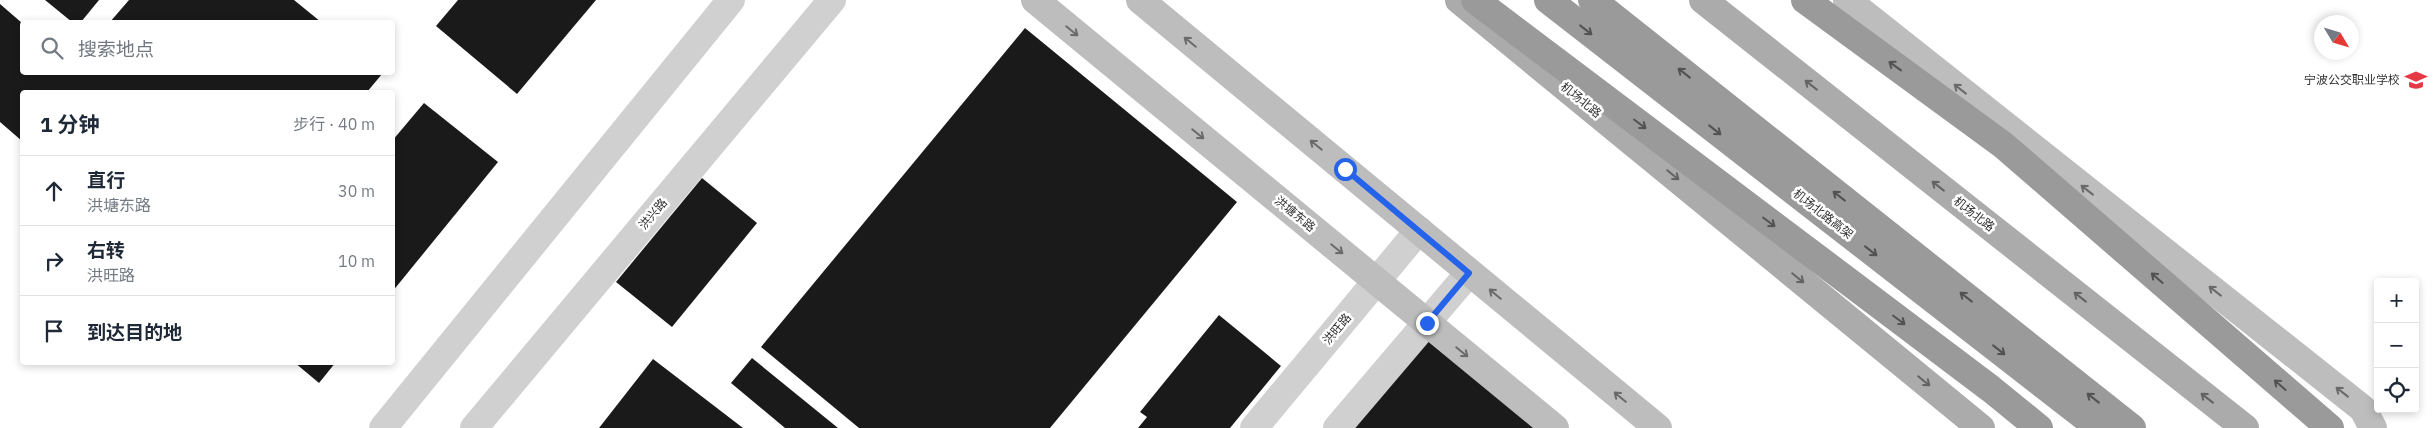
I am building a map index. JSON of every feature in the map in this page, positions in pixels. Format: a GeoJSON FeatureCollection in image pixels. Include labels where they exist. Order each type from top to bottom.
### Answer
{"type":"FeatureCollection","features":[{"type":"Feature","properties":{"kind":"highway"},"geometry":{"type":"LineString","coordinates":[[1475,0],[1984,383],[2039,428]]}},
{"type":"Feature","properties":{"kind":"highway","name":"机场北路高架"},"geometry":{"type":"LineString","coordinates":[[1548,0],[2099,428]]}},
{"type":"Feature","properties":{"kind":"highway","name":"机场北路高架"},"geometry":{"type":"LineString","coordinates":[[1592,0],[2132,428]]}},
{"type":"Feature","properties":{"kind":"highway"},"geometry":{"type":"LineString","coordinates":[[1805,0],[2003,144],[2330,428]]}},
{"type":"Feature","properties":{"kind":"main road","name":"洪塘东路"},"geometry":{"type":"LineString","coordinates":[[1035,0],[1554,428]]}},
{"type":"Feature","properties":{"kind":"main road"},"geometry":{"type":"LineString","coordinates":[[1140,0],[1658,428]]}},
{"type":"Feature","properties":{"kind":"main road","name":"机场北路"},"geometry":{"type":"LineString","coordinates":[[1459,0],[1981,428]]}},
{"type":"Feature","properties":{"kind":"main road","name":"机场北路"},"geometry":{"type":"LineString","coordinates":[[1703,0],[2245,428]]}},
{"type":"Feature","properties":{"kind":"main road"},"geometry":{"type":"LineString","coordinates":[[1847,0],[2363,409],[2374,428]]}},
{"type":"Feature","properties":{"kind":"street"},"geometry":{"type":"LineString","coordinates":[[383,428],[731,0]]}},
{"type":"Feature","properties":{"kind":"street","name":"洪兴路"},"geometry":{"type":"LineString","coordinates":[[474,428],[832,0]]}},
{"type":"Feature","properties":{"kind":"street","name":"洪旺路"},"geometry":{"type":"LineString","coordinates":[[1254,428],[1419,230]]}},
{"type":"Feature","properties":{"kind":"street"},"geometry":{"type":"LineString","coordinates":[[1337,428],[1469,273]]}},
{"type":"Feature","properties":{"kind":"building"},"geometry":{"type":"Polygon","coordinates":[[[45,0],[99,0],[83,20],[70,20],[45,0]]]}},
{"type":"Feature","properties":{"kind":"building"},"geometry":{"type":"Polygon","coordinates":[[[129,0],[294,0],[319,20],[112,20],[129,0]]]}},
{"type":"Feature","properties":{"kind":"building"},"geometry":{"type":"Polygon","coordinates":[[[458,0],[596,0],[517,94],[436,26],[458,0]]]}},
{"type":"Feature","properties":{"kind":"building"},"geometry":{"type":"Polygon","coordinates":[[[0,4],[20,21],[20,75],[381,75],[369,90],[20,90],[20,139],[0,122],[0,4]]]}},
{"type":"Feature","properties":{"kind":"building"},"geometry":{"type":"Polygon","coordinates":[[[1025,28],[1237,202],[1050,428],[859,428],[761,347],[1025,28]]]}},
{"type":"Feature","properties":{"kind":"building"},"geometry":{"type":"Polygon","coordinates":[[[424,103],[498,162],[395,288],[395,137],[424,103]]]}},
{"type":"Feature","properties":{"kind":"building"},"geometry":{"type":"Polygon","coordinates":[[[702,178],[757,223],[672,327],[616,282],[702,178]]]}},
{"type":"Feature","properties":{"kind":"building"},"geometry":{"type":"Polygon","coordinates":[[[1219,315],[1281,366],[1230,428],[1138,428],[1147,417],[1140,412],[1219,315]]]}},
{"type":"Feature","properties":{"kind":"building"},"geometry":{"type":"Polygon","coordinates":[[[1427,339],[1534,428],[1353,428],[1427,339]]]}},
{"type":"Feature","properties":{"kind":"building"},"geometry":{"type":"Polygon","coordinates":[[[752,358],[838,428],[785,428],[731,383],[752,358]]]}},
{"type":"Feature","properties":{"kind":"building"},"geometry":{"type":"Polygon","coordinates":[[[653,359],[743,428],[599,428],[653,359]]]}},
{"type":"Feature","properties":{"kind":"building"},"geometry":{"type":"Polygon","coordinates":[[[298,365],[334,365],[319,383],[298,365]]]}},
{"type":"Feature","properties":{"kind":"place","name":"宁波公交职业学校"},"geometry":{"type":"Point","coordinates":[2416,80]}},
{"type":"Feature","properties":{"kind":"route"},"geometry":{"type":"LineString","coordinates":[[1345,169],[1469,273],[1427,323]]}}]}
